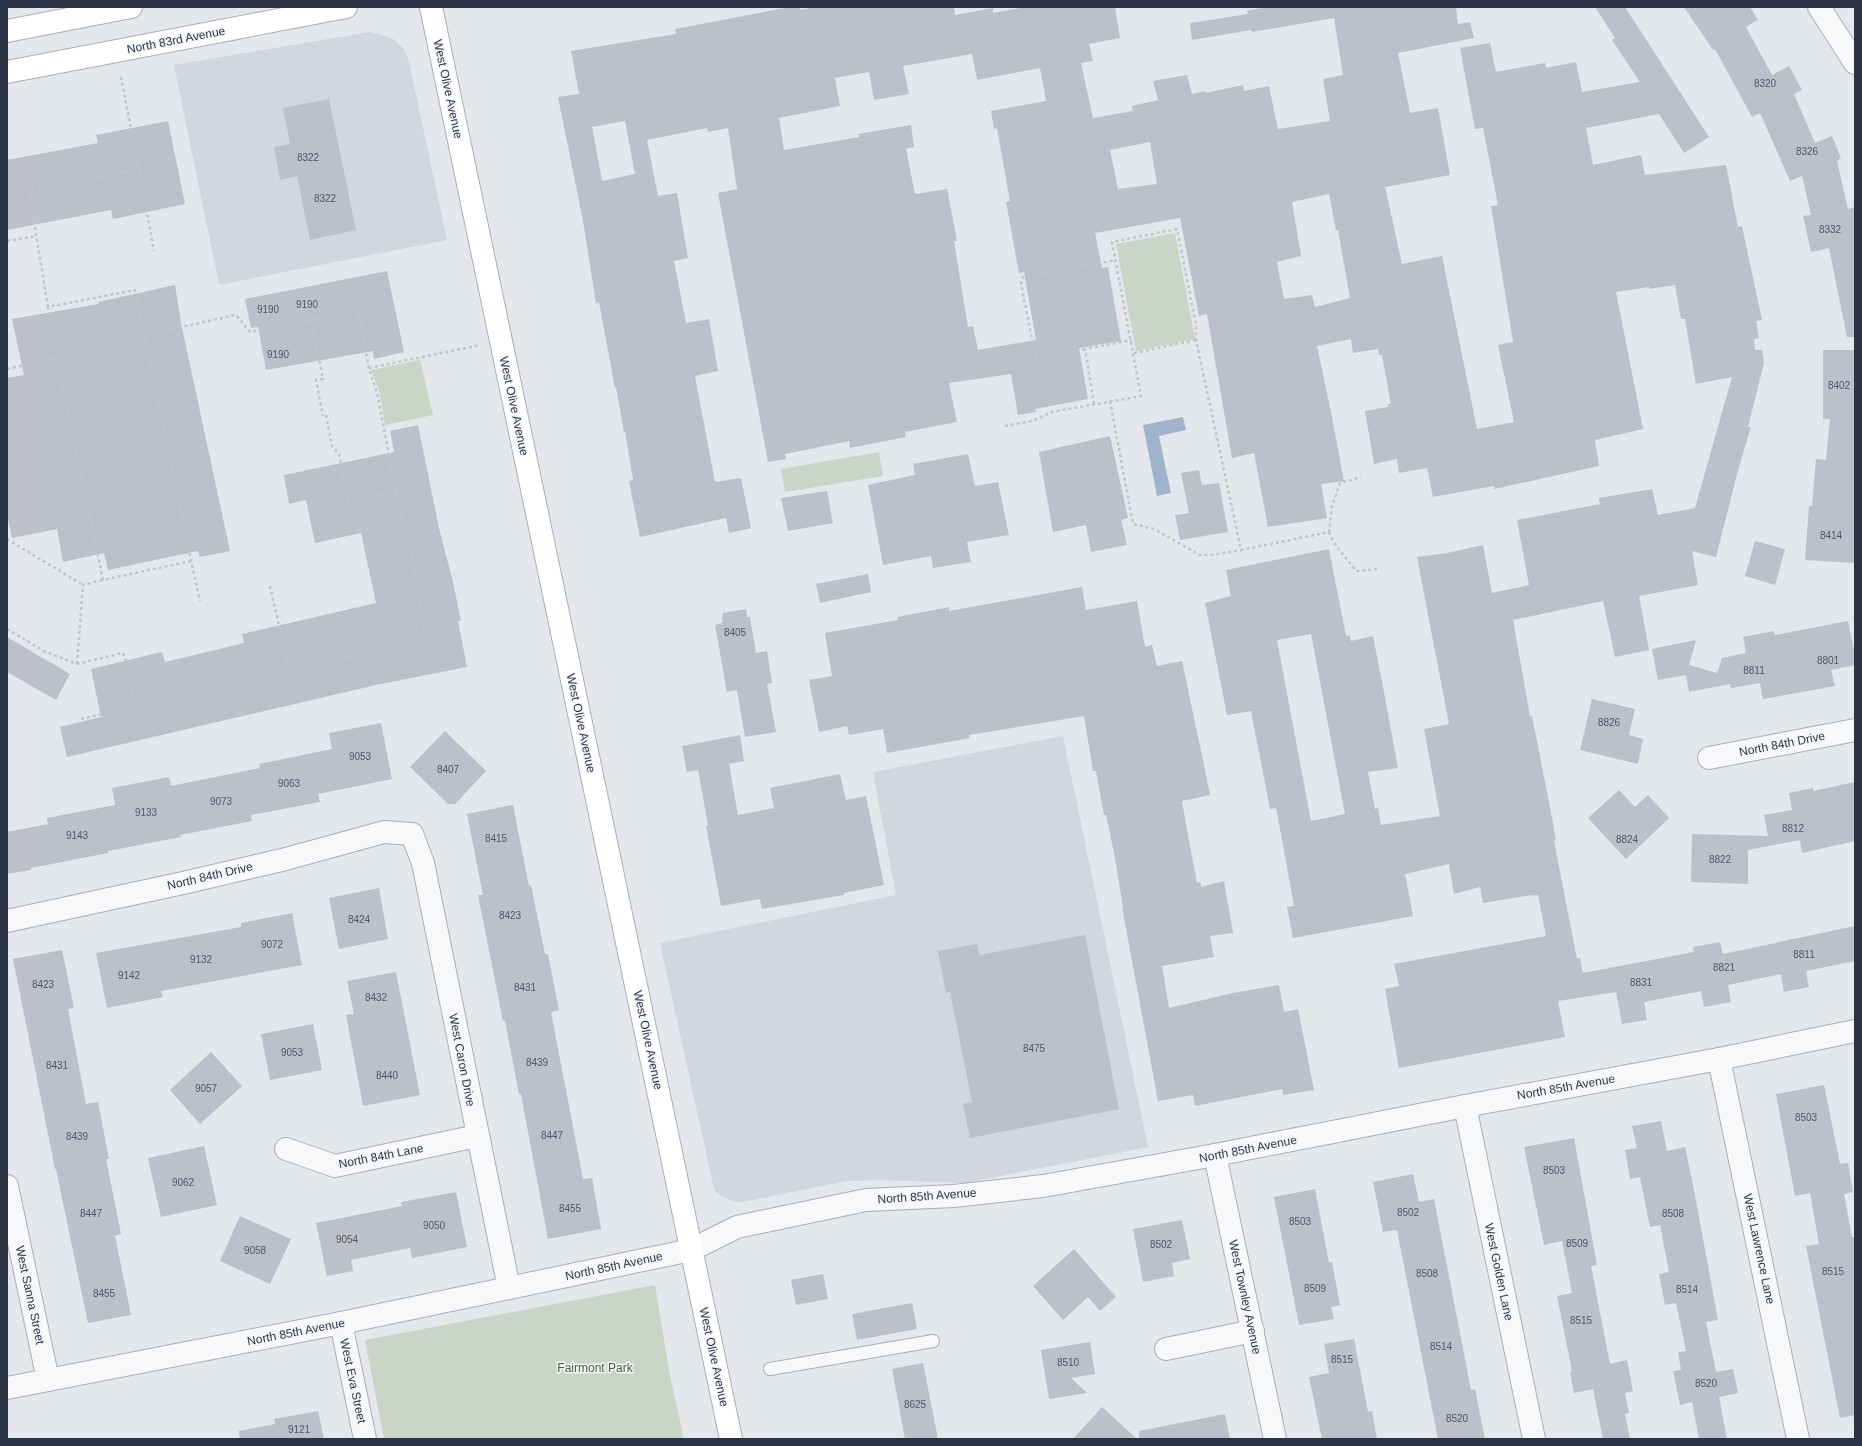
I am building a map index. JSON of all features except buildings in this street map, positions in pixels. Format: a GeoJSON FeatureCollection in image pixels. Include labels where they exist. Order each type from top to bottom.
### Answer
{"type":"FeatureCollection","features":[{"type":"Feature","properties":{"kind":"main road"},"geometry":{"type":"LineString","coordinates":[[7,31],[131,7]]}},
{"type":"Feature","properties":{"kind":"main road","name":"North 83rd Avenue"},"geometry":{"type":"LineString","coordinates":[[7,72],[346,7]]}},
{"type":"Feature","properties":{"kind":"main road","name":"West Olive Avenue"},"geometry":{"type":"LineString","coordinates":[[431,7],[730,1439]]}},
{"type":"Feature","properties":{"kind":"street"},"geometry":{"type":"LineString","coordinates":[[1819,7],[1855,63]]}},
{"type":"Feature","properties":{"kind":"street","name":"North 84th Drive"},"geometry":{"type":"LineString","coordinates":[[1709,758],[1855,730]]}},
{"type":"Feature","properties":{"kind":"street","name":"North 84th Drive"},"geometry":{"type":"LineString","coordinates":[[7,921],[282,860],[384,832],[412,834]]}},
{"type":"Feature","properties":{"kind":"street","name":"West Caron Drive"},"geometry":{"type":"LineString","coordinates":[[412,834],[423,863],[477,1136],[509,1288]]}},
{"type":"Feature","properties":{"kind":"street","name":"North 85th Avenue"},"geometry":{"type":"LineString","coordinates":[[7,1388],[341,1323],[691,1250],[737,1227],[866,1200],[954,1196],[1043,1186],[1215,1155],[1465,1106],[1719,1059],[1855,1031]]}},
{"type":"Feature","properties":{"kind":"street","name":"West Lawrence Lane"},"geometry":{"type":"LineString","coordinates":[[1719,1059],[1798,1439]]}},
{"type":"Feature","properties":{"kind":"street","name":"West Golden Lane"},"geometry":{"type":"LineString","coordinates":[[1465,1106],[1534,1439]]}},
{"type":"Feature","properties":{"kind":"street","name":"North 84th Lane"},"geometry":{"type":"LineString","coordinates":[[286,1149],[335,1166],[477,1136]]}},
{"type":"Feature","properties":{"kind":"street","name":"West Townley Avenue"},"geometry":{"type":"LineString","coordinates":[[1215,1155],[1275,1439]]}},
{"type":"Feature","properties":{"kind":"street","name":"West Sanna Street"},"geometry":{"type":"LineString","coordinates":[[7,1186],[48,1380]]}},
{"type":"Feature","properties":{"kind":"street","name":"West Eva Street"},"geometry":{"type":"LineString","coordinates":[[341,1323],[365,1439]]}},
{"type":"Feature","properties":{"kind":"street"},"geometry":{"type":"LineString","coordinates":[[1166,1349],[1253,1331]]}},
{"type":"Feature","properties":{"kind":"lane"},"geometry":{"type":"LineString","coordinates":[[770,1369],[933,1341]]}},
{"type":"Feature","properties":{"kind":"path"},"geometry":{"type":"LineString","coordinates":[[121,76],[154,251]]}},
{"type":"Feature","properties":{"kind":"path"},"geometry":{"type":"LineString","coordinates":[[103,580],[57,358],[29,191],[139,169]]}},
{"type":"Feature","properties":{"kind":"path"},"geometry":{"type":"LineString","coordinates":[[1005,426],[1032,420],[1052,412],[1141,396],[1132,340],[1112,242],[1177,229],[1196,326],[1196,340],[1241,550]]}},
{"type":"Feature","properties":{"kind":"path"},"geometry":{"type":"LineString","coordinates":[[7,241],[36,236]]}},
{"type":"Feature","properties":{"kind":"path"},"geometry":{"type":"LineString","coordinates":[[1116,260],[1023,277],[1021,284],[1036,359],[1132,340]]}},
{"type":"Feature","properties":{"kind":"path"},"geometry":{"type":"LineString","coordinates":[[48,307],[135,290],[200,601]]}},
{"type":"Feature","properties":{"kind":"path"},"geometry":{"type":"LineString","coordinates":[[80,719],[425,639],[416,581],[396,491],[377,393],[369,368],[358,311],[250,332],[236,315],[145,335]]}},
{"type":"Feature","properties":{"kind":"path"},"geometry":{"type":"LineString","coordinates":[[311,320],[323,379],[316,380],[332,446],[339,454],[348,502],[396,491]]}},
{"type":"Feature","properties":{"kind":"path"},"geometry":{"type":"LineString","coordinates":[[1134,353],[1196,340]]}},
{"type":"Feature","properties":{"kind":"path"},"geometry":{"type":"LineString","coordinates":[[369,368],[501,341]]}},
{"type":"Feature","properties":{"kind":"path"},"geometry":{"type":"LineString","coordinates":[[1085,349],[1094,404]]}},
{"type":"Feature","properties":{"kind":"path"},"geometry":{"type":"LineString","coordinates":[[7,369],[57,358]]}},
{"type":"Feature","properties":{"kind":"path"},"geometry":{"type":"LineString","coordinates":[[1110,401],[1133,524],[1154,529],[1200,554],[1212,555],[1329,532]]}},
{"type":"Feature","properties":{"kind":"path"},"geometry":{"type":"LineString","coordinates":[[1361,476],[1340,483],[1332,506],[1329,532],[1334,543],[1356,571],[1378,569]]}},
{"type":"Feature","properties":{"kind":"path"},"geometry":{"type":"LineString","coordinates":[[7,539],[83,585],[192,561]]}},
{"type":"Feature","properties":{"kind":"path"},"geometry":{"type":"LineString","coordinates":[[77,664],[83,585]]}},
{"type":"Feature","properties":{"kind":"path"},"geometry":{"type":"LineString","coordinates":[[270,586],[289,670]]}},
{"type":"Feature","properties":{"kind":"path"},"geometry":{"type":"LineString","coordinates":[[7,629],[44,651],[77,664],[122,653],[129,671],[135,706]]}},
{"type":"Feature","properties":{"kind":"shaded area"},"geometry":{"type":"Polygon","coordinates":[[[370,32],[395,40],[405,51],[409,62],[447,240],[219,285],[174,65],[370,32]]]}},
{"type":"Feature","properties":{"kind":"shaded area"},"geometry":{"type":"Polygon","coordinates":[[[1063,736],[1148,1147],[965,1183],[880,1180],[846,1181],[743,1202],[733,1201],[721,1196],[714,1189],[660,943],[896,895],[873,772],[1063,736]]]}},
{"type":"Feature","properties":{"kind":"green space"},"geometry":{"type":"Polygon","coordinates":[[[1175,233],[1195,339],[1136,351],[1116,244],[1175,233]]]}},
{"type":"Feature","properties":{"kind":"green space"},"geometry":{"type":"Polygon","coordinates":[[[420,360],[433,415],[385,425],[379,390],[371,370],[420,360]]]}},
{"type":"Feature","properties":{"kind":"green space"},"geometry":{"type":"Polygon","coordinates":[[[879,452],[883,476],[785,492],[781,469],[879,452]]]}},
{"type":"Feature","properties":{"kind":"green space","name":"Fairmont Park"},"geometry":{"type":"Polygon","coordinates":[[[655,1285],[670,1376],[684,1439],[384,1439],[365,1340],[655,1285]]]}},
{"type":"Feature","properties":{"kind":"water"},"geometry":{"type":"Polygon","coordinates":[[[1183,417],[1186,430],[1159,436],[1171,493],[1157,496],[1143,425],[1183,417]]]}}]}
